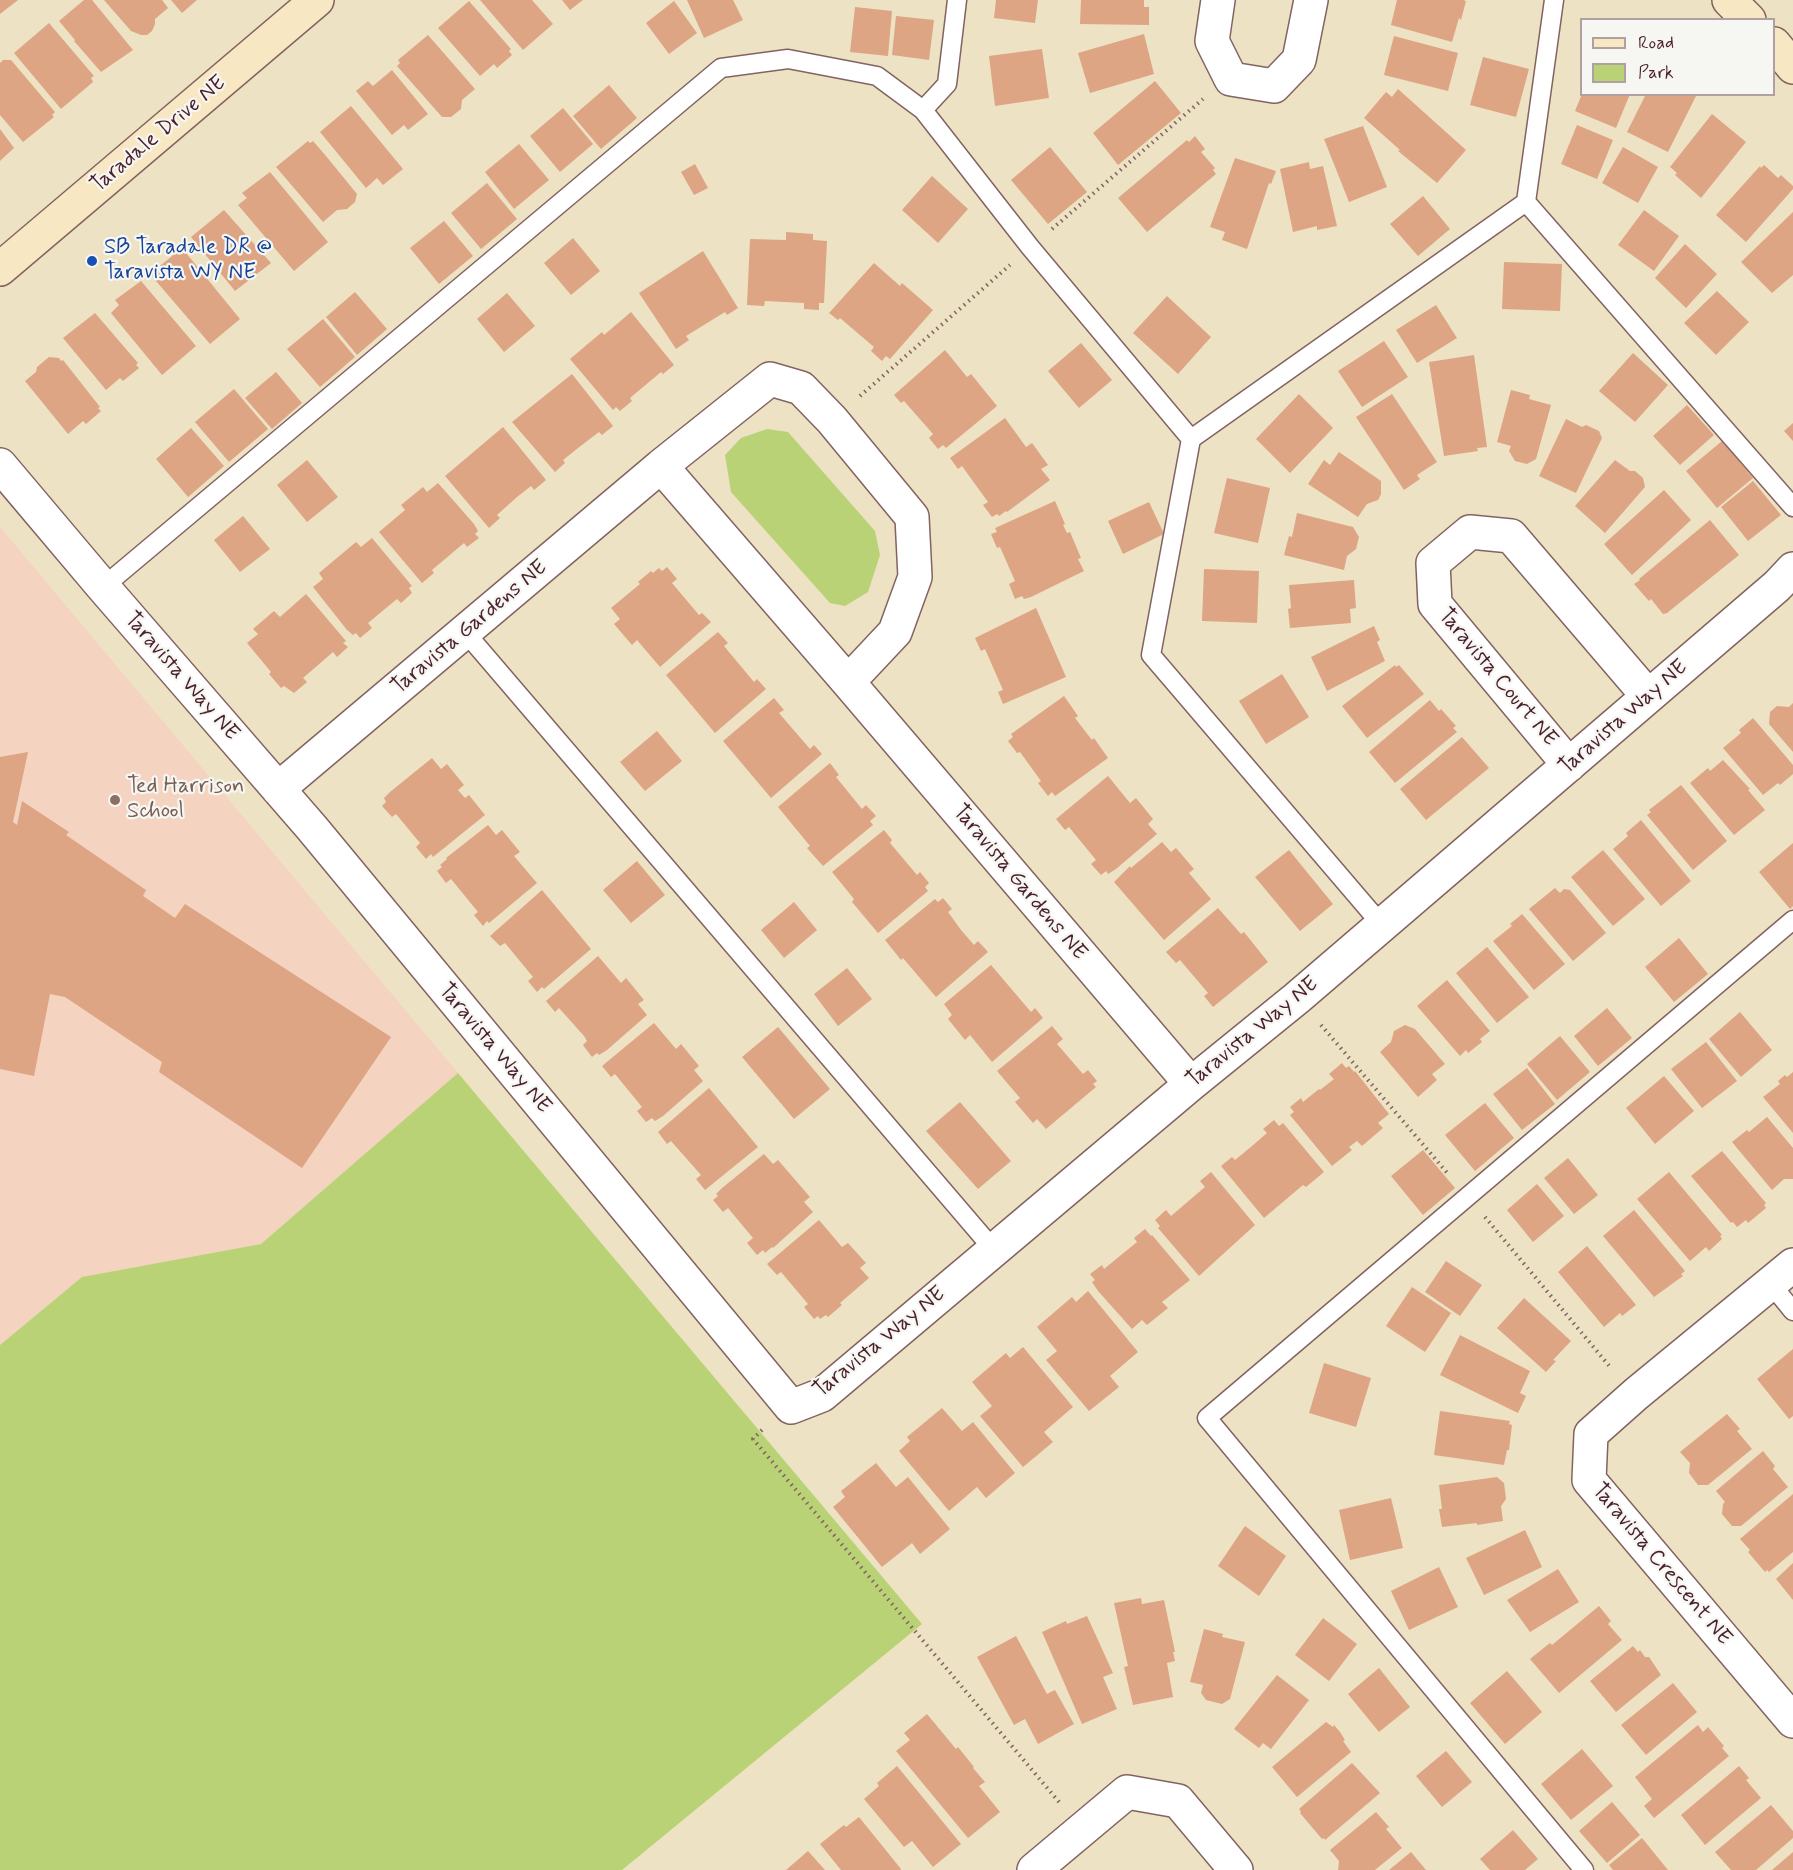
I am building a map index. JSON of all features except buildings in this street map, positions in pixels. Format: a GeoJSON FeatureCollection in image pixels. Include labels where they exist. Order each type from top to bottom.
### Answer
{"type":"FeatureCollection","features":[{"type":"Feature","properties":{"kind":"street","name":"Taradale Drive NE"},"geometry":{"type":"LineString","coordinates":[[0,269],[317,0]]}},
{"type":"Feature","properties":{"kind":"street"},"geometry":{"type":"LineString","coordinates":[[1218,0],[1212,41],[1231,79],[1275,86],[1299,60],[1311,0]]}},
{"type":"Feature","properties":{"kind":"street"},"geometry":{"type":"LineString","coordinates":[[1729,0],[1747,18]]}},
{"type":"Feature","properties":{"kind":"street"},"geometry":{"type":"LineString","coordinates":[[1775,46],[1793,67]]}},
{"type":"Feature","properties":{"kind":"street","name":"Taravista Gardens NE"},"geometry":{"type":"LineString","coordinates":[[278,789],[661,466],[770,379],[801,388],[832,420],[912,517],[915,577],[895,632],[848,682]]}},
{"type":"Feature","properties":{"kind":"street","name":"Taravista Way NE"},"geometry":{"type":"LineString","coordinates":[[0,465],[278,789],[791,1407],[822,1395],[1191,1084],[1297,998],[1777,586],[1793,569]]}},
{"type":"Feature","properties":{"kind":"street","name":"Taravista Gardens NE"},"geometry":{"type":"LineString","coordinates":[[661,466],[1191,1084]]}},
{"type":"Feature","properties":{"kind":"street","name":"Taravista Court NE"},"geometry":{"type":"LineString","coordinates":[[1569,765],[1435,604],[1433,563],[1470,532],[1511,536],[1648,696]]}},
{"type":"Feature","properties":{"kind":"street","name":"Taravista Crescent NE"},"geometry":{"type":"LineString","coordinates":[[1782,1275],[1636,1394],[1591,1434],[1589,1480],[1793,1721]]}},
{"type":"Feature","properties":{"kind":"street"},"geometry":{"type":"LineString","coordinates":[[1034,1870],[1126,1792],[1178,1801],[1236,1870]]}},
{"type":"Feature","properties":{"kind":"lane"},"geometry":{"type":"LineString","coordinates":[[923,111],[947,84],[957,0]]}},
{"type":"Feature","properties":{"kind":"lane"},"geometry":{"type":"LineString","coordinates":[[1382,924],[1151,655],[1191,439],[1526,202],[1554,0]]}},
{"type":"Feature","properties":{"kind":"lane"},"geometry":{"type":"LineString","coordinates":[[103,587],[721,68],[788,59],[876,76],[923,111],[1030,247],[1191,439]]}},
{"type":"Feature","properties":{"kind":"lane"},"geometry":{"type":"LineString","coordinates":[[1526,202],[1793,507]]}},
{"type":"Feature","properties":{"kind":"lane"},"geometry":{"type":"LineString","coordinates":[[465,632],[994,1250]]}},
{"type":"Feature","properties":{"kind":"lane"},"geometry":{"type":"LineString","coordinates":[[1584,1870],[1207,1418],[1793,920]]}},
{"type":"Feature","properties":{"kind":"lane"},"geometry":{"type":"LineString","coordinates":[[1782,1275],[1793,1311]]}},
{"type":"Feature","properties":{"kind":"path"},"geometry":{"type":"LineString","coordinates":[[791,1407],[753,1439],[1082,1829]]}},
{"type":"Feature","properties":{"kind":"shaded area","name":"Ted Harrison School"},"geometry":{"type":"Polygon","coordinates":[[[0,527],[458,1073],[261,1244],[82,1277],[0,1345],[0,527]]]}},
{"type":"Feature","properties":{"kind":"green space"},"geometry":{"type":"Polygon","coordinates":[[[767,429],[788,432],[875,531],[880,555],[868,592],[845,606],[830,603],[731,492],[725,455],[741,438],[767,429]]]}},
{"type":"Feature","properties":{"kind":"green space"},"geometry":{"type":"Polygon","coordinates":[[[458,1073],[922,1624],[622,1870],[0,1870],[0,1345],[82,1277],[261,1244],[458,1073]]]}},
{"type":"Feature","properties":{"kind":"place","name":"SB Taradale DR @ Taravista WY NE"},"geometry":{"type":"Point","coordinates":[92,261]}},
{"type":"Feature","properties":{"kind":"place","name":"Ted Harrison School"},"geometry":{"type":"Point","coordinates":[115,800]}}]}
